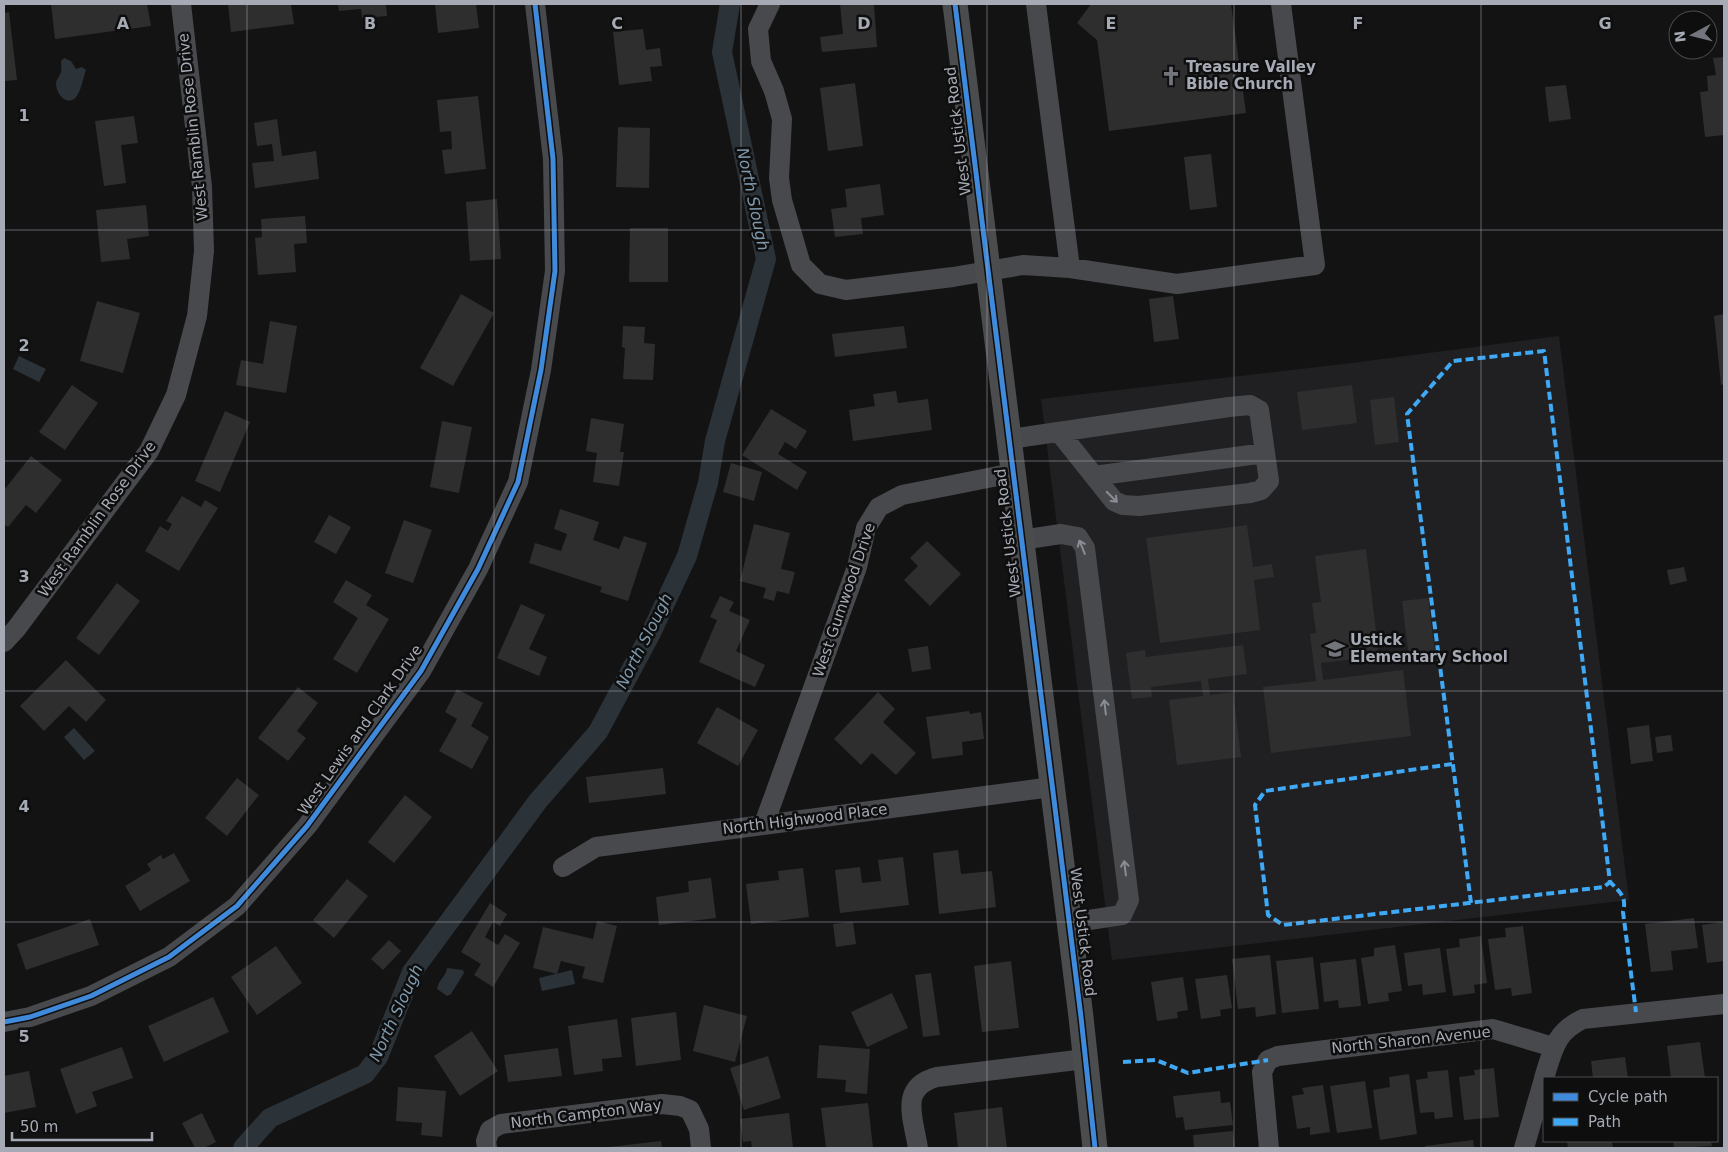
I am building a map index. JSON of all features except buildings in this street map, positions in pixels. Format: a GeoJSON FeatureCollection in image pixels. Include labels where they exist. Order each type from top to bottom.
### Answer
{"type":"FeatureCollection","features":[{"type":"Feature","properties":{"kind":"main road","name":"West Ustick Road"},"geometry":{"type":"LineString","coordinates":[[955,4],[1010,439],[1095,1148]]}},
{"type":"Feature","properties":{"kind":"street","name":"West Ramblin Rose Drive"},"geometry":{"type":"LineString","coordinates":[[4,642],[16,629],[149,451],[176,395],[197,316],[204,251],[202,187],[181,4]]}},
{"type":"Feature","properties":{"kind":"street","name":"West Lewis and Clark Drive"},"geometry":{"type":"LineString","coordinates":[[4,1022],[30,1017],[91,996],[169,957],[237,906],[307,826],[421,670],[478,569],[518,482],[541,370],[555,271],[553,159],[535,4]]}},
{"type":"Feature","properties":{"kind":"street"},"geometry":{"type":"LineString","coordinates":[[770,4],[758,29],[761,61],[774,91],[782,119],[779,178],[782,200],[801,266],[820,284],[846,290],[1023,265],[1070,268],[1177,284],[1315,265],[1281,4]]}},
{"type":"Feature","properties":{"kind":"street"},"geometry":{"type":"LineString","coordinates":[[1036,4],[1070,268]]}},
{"type":"Feature","properties":{"kind":"street"},"geometry":{"type":"LineString","coordinates":[[1010,439],[1059,432],[1250,405],[1259,410],[1269,481],[1261,490],[1250,493],[1139,506],[1122,505],[1114,501],[1059,432]]}},
{"type":"Feature","properties":{"kind":"street"},"geometry":{"type":"LineString","coordinates":[[1094,476],[1265,453]]}},
{"type":"Feature","properties":{"kind":"street","name":"West Gumwood Drive"},"geometry":{"type":"LineString","coordinates":[[764,824],[857,567],[866,528],[879,507],[902,495],[1013,473]]}},
{"type":"Feature","properties":{"kind":"street"},"geometry":{"type":"LineString","coordinates":[[1021,540],[1070,534],[1078,537],[1085,548],[1129,900],[1122,915],[1069,923]]}},
{"type":"Feature","properties":{"kind":"street","name":"North Highwood Place"},"geometry":{"type":"LineString","coordinates":[[564,867],[596,847],[1052,787]]}},
{"type":"Feature","properties":{"kind":"street"},"geometry":{"type":"LineString","coordinates":[[1545,1077],[1560,1034],[1570,1025],[1592,1018],[1724,1004]]}},
{"type":"Feature","properties":{"kind":"street","name":"North Sharon Avenue"},"geometry":{"type":"LineString","coordinates":[[1269,1148],[1262,1072],[1268,1060],[1278,1056],[1494,1029],[1554,1047]]}},
{"type":"Feature","properties":{"kind":"street"},"geometry":{"type":"LineString","coordinates":[[918,1148],[912,1099],[915,1088],[923,1081],[937,1077],[1085,1059]]}},
{"type":"Feature","properties":{"kind":"street"},"geometry":{"type":"LineString","coordinates":[[1524,1148],[1543,1082]]}},
{"type":"Feature","properties":{"kind":"street","name":"North Campton Way"},"geometry":{"type":"LineString","coordinates":[[487,1148],[486,1141],[490,1130],[501,1124],[662,1104],[680,1106],[690,1110],[699,1129],[701,1148]]}},
{"type":"Feature","properties":{"kind":"shaded area"},"geometry":{"type":"Polygon","coordinates":[[[64,58],[71,61],[76,69],[82,67],[86,70],[75,98],[68,101],[58,92],[56,82],[61,71],[61,61],[64,58]]]}},
{"type":"Feature","properties":{"kind":"shaded area","name":"Ustick Elementary School"},"geometry":{"type":"Polygon","coordinates":[[[1559,336],[1629,900],[1112,960],[1041,399],[1352,363],[1559,336]]]}},
{"type":"Feature","properties":{"kind":"shaded area"},"geometry":{"type":"Polygon","coordinates":[[[19,356],[46,369],[39,382],[13,369],[19,356]]]}},
{"type":"Feature","properties":{"kind":"shaded area"},"geometry":{"type":"Polygon","coordinates":[[[74,728],[95,751],[84,760],[64,737],[74,728]]]}},
{"type":"Feature","properties":{"kind":"shaded area"},"geometry":{"type":"Polygon","coordinates":[[[447,968],[463,970],[464,973],[451,994],[447,996],[437,989],[447,968]]]}},
{"type":"Feature","properties":{"kind":"shaded area"},"geometry":{"type":"Polygon","coordinates":[[[572,970],[575,984],[542,991],[539,978],[572,970]]]}},
{"type":"Feature","properties":{"kind":"waterway","name":"North Slough"},"geometry":{"type":"LineString","coordinates":[[243,1148],[270,1118],[365,1074],[378,1057],[412,972],[538,801],[598,732],[651,633],[687,556],[708,483],[715,441],[766,259],[722,52],[730,4]]}},
{"type":"Feature","properties":{"kind":"marked path"},"geometry":{"type":"LineString","coordinates":[[1471,903],[1407,414],[1453,361],[1544,351],[1610,882],[1620,892],[1624,902],[1623,912],[1636,1012]]}},
{"type":"Feature","properties":{"kind":"marked path"},"geometry":{"type":"LineString","coordinates":[[1452,764],[1265,791],[1255,805],[1268,915],[1283,925],[1604,887],[1610,882]]}},
{"type":"Feature","properties":{"kind":"marked path"},"geometry":{"type":"LineString","coordinates":[[1123,1062],[1156,1060],[1188,1073],[1268,1060]]}},
{"type":"Feature","properties":{"kind":"cycle path"},"geometry":{"type":"LineString","coordinates":[[4,1022],[30,1017],[91,996],[169,957],[237,906],[307,826],[421,671],[478,569],[518,482],[541,370],[555,271],[553,159],[535,4]]}},
{"type":"Feature","properties":{"kind":"cycle path"},"geometry":{"type":"LineString","coordinates":[[955,4],[1081,1017],[1095,1148]]}},
{"type":"Feature","properties":{"kind":"place","name":"Treasure Valley Bible Church"},"geometry":{"type":"Point","coordinates":[1171,76]}},
{"type":"Feature","properties":{"kind":"place","name":"Ustick Elementary School"},"geometry":{"type":"Point","coordinates":[1335,649]}}]}
